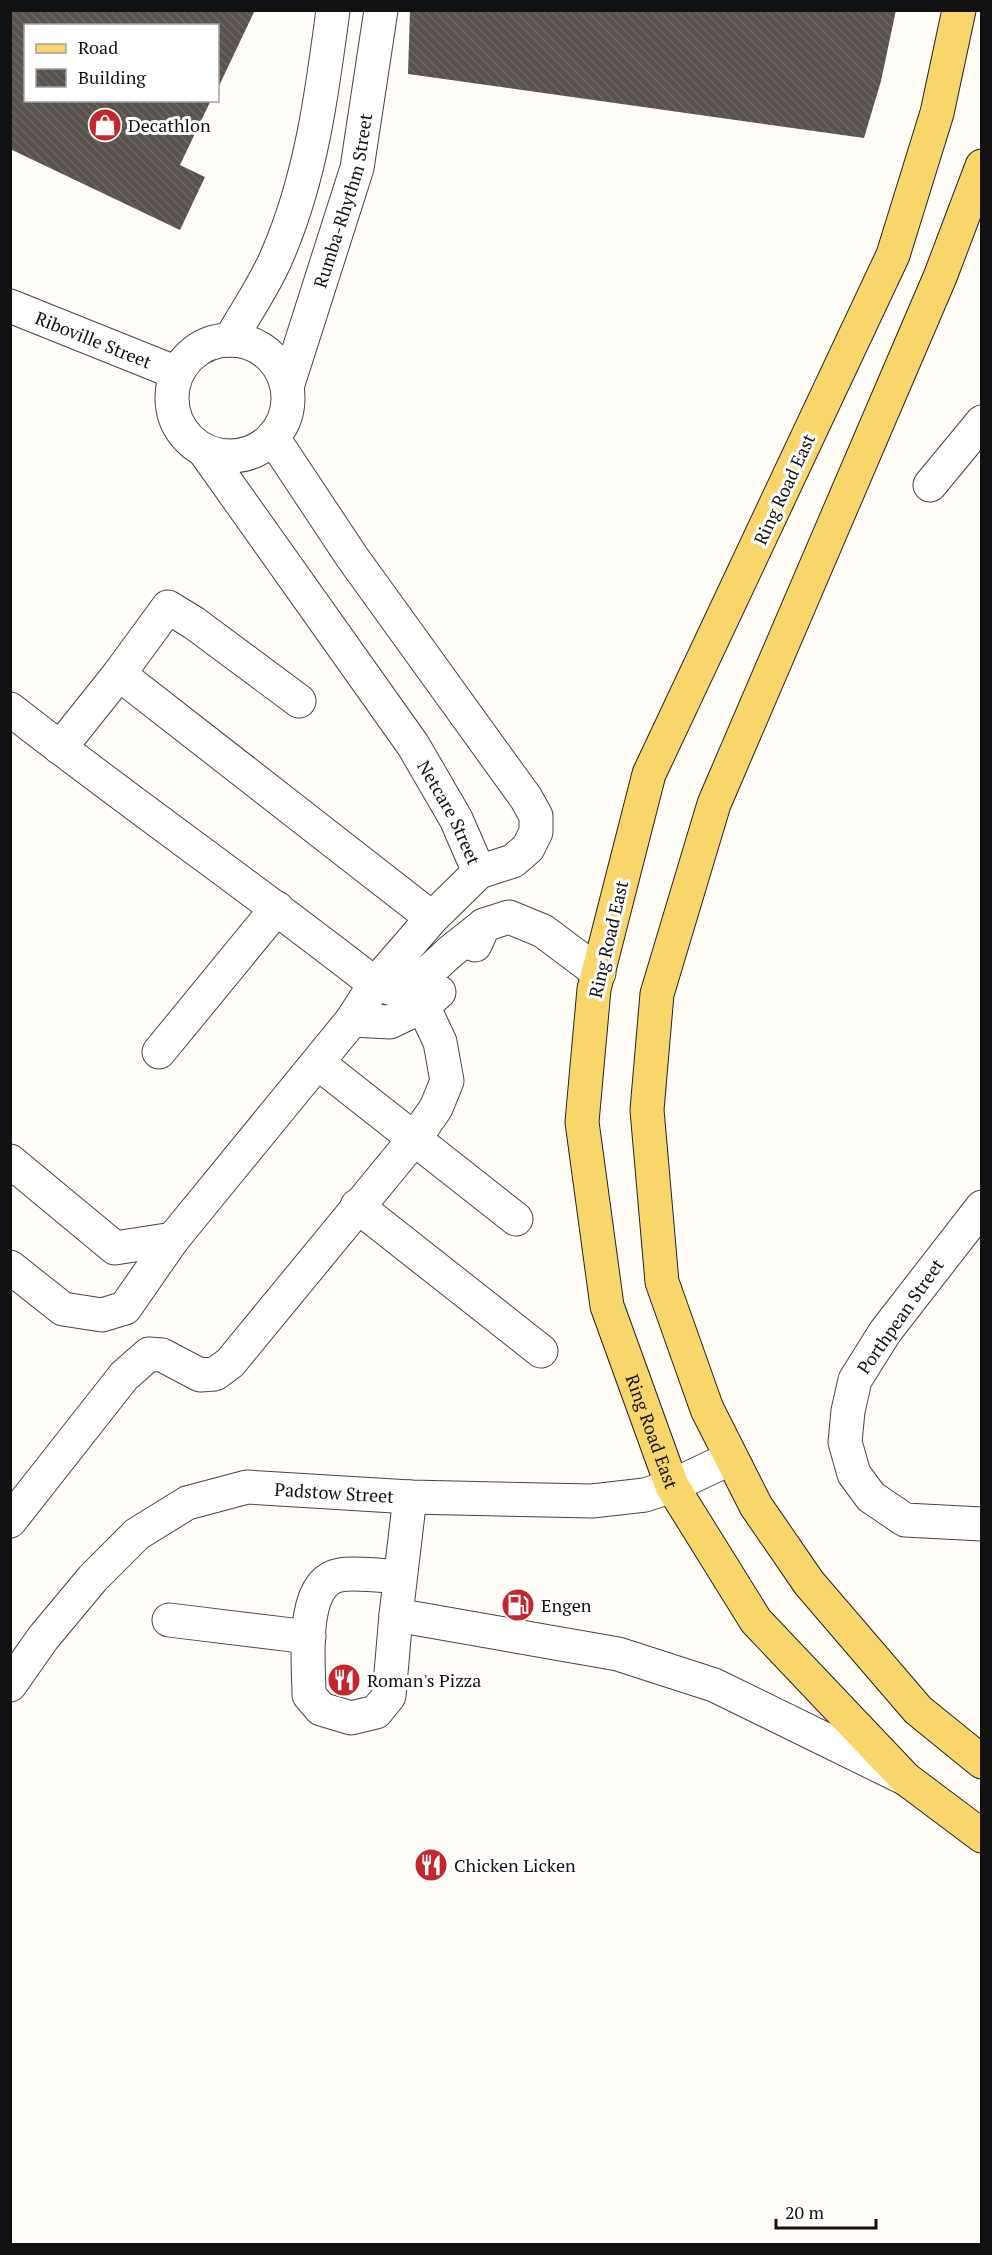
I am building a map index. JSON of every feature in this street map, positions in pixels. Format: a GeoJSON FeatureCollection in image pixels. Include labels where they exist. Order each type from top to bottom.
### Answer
{"type":"FeatureCollection","features":[{"type":"Feature","properties":{"kind":"main road","name":"Ring Road East"},"geometry":{"type":"LineString","coordinates":[[959,10],[934,124],[893,255],[649,774],[594,989],[582,1122],[607,1306],[672,1486],[756,1621],[906,1779],[981,1836]]}},
{"type":"Feature","properties":{"kind":"main road"},"geometry":{"type":"LineString","coordinates":[[981,166],[940,278],[714,804],[657,994],[647,1110],[662,1282],[707,1409],[731,1458],[756,1506],[809,1582],[918,1710],[981,1762]]}},
{"type":"Feature","properties":{"kind":"main road"},"geometry":{"type":"LineString","coordinates":[[864,320],[919,326]]}},
{"type":"Feature","properties":{"kind":"street"},"geometry":{"type":"LineString","coordinates":[[230,340],[276,258],[299,199],[322,93],[333,10]]}},
{"type":"Feature","properties":{"kind":"street","name":"Rumba-Rhythm Street"},"geometry":{"type":"LineString","coordinates":[[287,387],[357,168],[381,10]]}},
{"type":"Feature","properties":{"kind":"street","name":"Riboville Street"},"geometry":{"type":"LineString","coordinates":[[10,306],[177,373]]}},
{"type":"Feature","properties":{"kind":"street"},"geometry":{"type":"LineString","coordinates":[[219,340],[237,340],[255,345],[270,355],[281,370],[287,387],[288,405],[283,423],[273,438],[258,449],[241,456],[223,456],[205,452],[190,441],[178,427],[172,409],[172,391],[177,373],[187,358],[202,346],[219,340]]}},
{"type":"Feature","properties":{"kind":"street"},"geometry":{"type":"LineString","coordinates":[[930,485],[981,422]]}},
{"type":"Feature","properties":{"kind":"street","name":"Netcare Street"},"geometry":{"type":"LineString","coordinates":[[205,452],[413,745],[456,819],[479,872],[513,861],[528,848],[536,832],[536,816],[526,798],[352,557],[273,438]]}},
{"type":"Feature","properties":{"kind":"street"},"geometry":{"type":"LineString","coordinates":[[60,748],[119,674],[168,607],[194,622],[298,701]]}},
{"type":"Feature","properties":{"kind":"street"},"geometry":{"type":"LineString","coordinates":[[119,674],[432,918]]}},
{"type":"Feature","properties":{"kind":"street"},"geometry":{"type":"LineString","coordinates":[[10,709],[375,984],[397,990],[424,976],[484,925],[509,917],[543,931],[599,973]]}},
{"type":"Feature","properties":{"kind":"street"},"geometry":{"type":"LineString","coordinates":[[10,1267],[63,1309],[102,1315],[125,1308],[173,1239],[318,1063],[352,1020],[375,984],[432,918],[479,872]]}},
{"type":"Feature","properties":{"kind":"street"},"geometry":{"type":"LineString","coordinates":[[159,1052],[277,908]]}},
{"type":"Feature","properties":{"kind":"street"},"geometry":{"type":"LineString","coordinates":[[352,1020],[390,1022],[423,1006],[461,972],[484,925]]}},
{"type":"Feature","properties":{"kind":"street"},"geometry":{"type":"LineString","coordinates":[[10,1521],[124,1376],[149,1354],[162,1355],[200,1375],[215,1374],[230,1363],[415,1138],[436,1108],[447,1082],[440,1042],[423,1006]]}},
{"type":"Feature","properties":{"kind":"street"},"geometry":{"type":"LineString","coordinates":[[318,1063],[516,1219]]}},
{"type":"Feature","properties":{"kind":"street"},"geometry":{"type":"LineString","coordinates":[[10,1161],[115,1248],[173,1239]]}},
{"type":"Feature","properties":{"kind":"street"},"geometry":{"type":"LineString","coordinates":[[357,1206],[541,1351]]}},
{"type":"Feature","properties":{"kind":"street","name":"Porthpean Street"},"geometry":{"type":"LineString","coordinates":[[981,1207],[885,1332],[855,1380],[848,1411],[845,1442],[854,1474],[871,1497],[905,1520],[981,1524]]}},
{"type":"Feature","properties":{"kind":"street","name":"Padstow Street"},"geometry":{"type":"LineString","coordinates":[[10,1685],[43,1638],[93,1578],[137,1534],[187,1503],[247,1487],[410,1497],[592,1501],[645,1495],[672,1486],[731,1458]]}},
{"type":"Feature","properties":{"kind":"street"},"geometry":{"type":"LineString","coordinates":[[400,1577],[340,1575],[322,1583],[314,1599],[309,1637],[309,1695],[321,1709],[351,1718],[376,1712],[389,1696],[410,1497]]}},
{"type":"Feature","properties":{"kind":"street"},"geometry":{"type":"LineString","coordinates":[[396,1615],[618,1654],[714,1685],[906,1779]]}},
{"type":"Feature","properties":{"kind":"street"},"geometry":{"type":"LineString","coordinates":[[169,1620],[309,1637]]}},
{"type":"Feature","properties":{"kind":"building","name":"Decathlon"},"geometry":{"type":"Polygon","coordinates":[[[10,10],[255,10],[219,86],[219,24],[24,24],[24,102],[210,102],[180,165],[205,177],[180,230],[10,149],[10,10]]]}},
{"type":"Feature","properties":{"kind":"building"},"geometry":{"type":"Polygon","coordinates":[[[410,10],[896,10],[881,81],[864,138],[408,74],[410,10]]]}},
{"type":"Feature","properties":{"kind":"place","name":"Decathlon"},"geometry":{"type":"Point","coordinates":[105,125]}},
{"type":"Feature","properties":{"kind":"place","name":"Engen"},"geometry":{"type":"Point","coordinates":[518,1605]}},
{"type":"Feature","properties":{"kind":"place","name":"Roman's Pizza"},"geometry":{"type":"Point","coordinates":[344,1680]}},
{"type":"Feature","properties":{"kind":"place","name":"Chicken Licken"},"geometry":{"type":"Point","coordinates":[431,1865]}}]}
